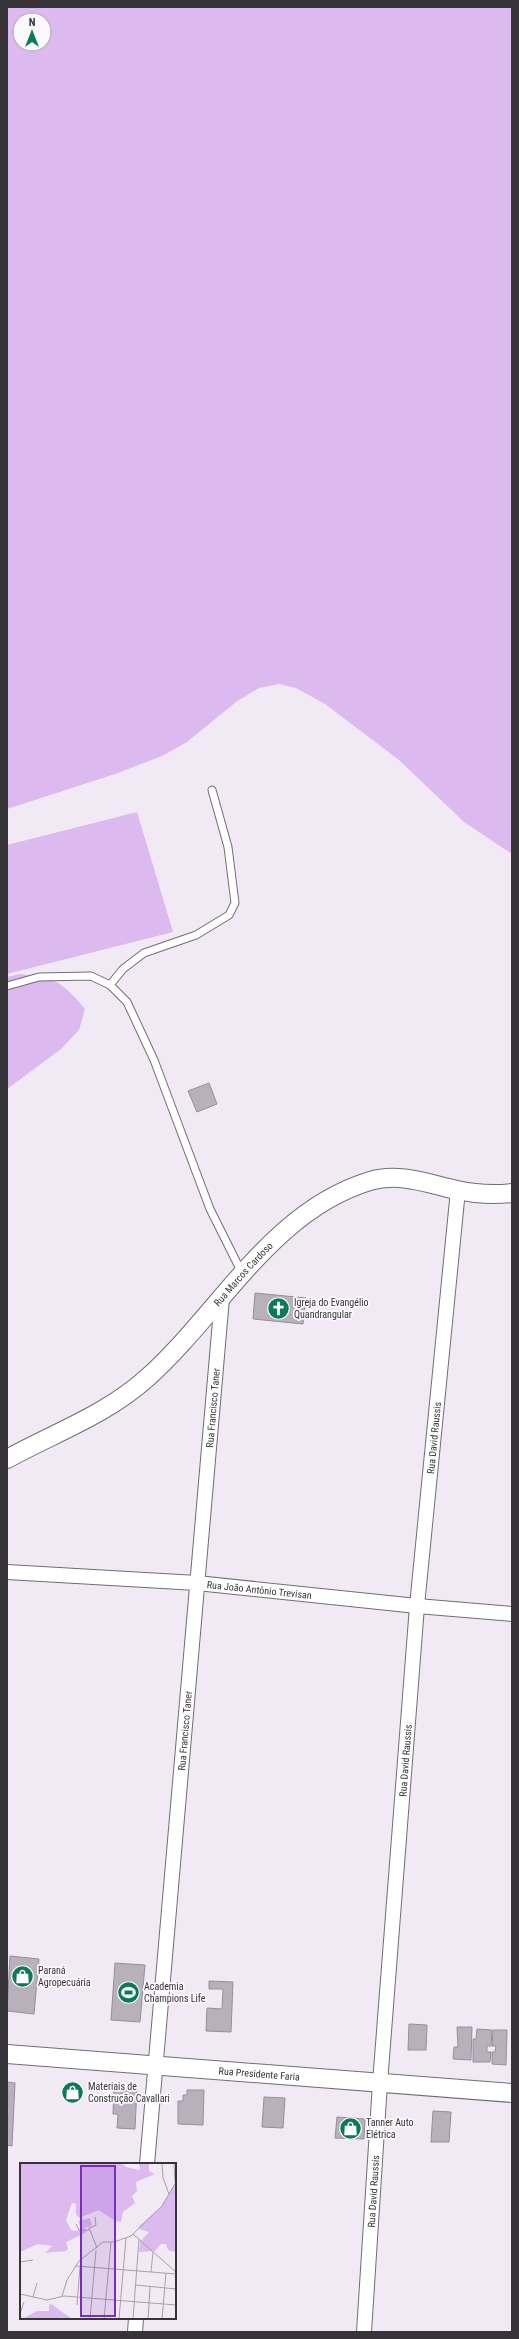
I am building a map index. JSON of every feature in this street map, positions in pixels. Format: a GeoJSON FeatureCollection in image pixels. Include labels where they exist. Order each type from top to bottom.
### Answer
{"type":"FeatureCollection","features":[{"type":"Feature","properties":{"kind":"street","name":"Rua Marcos Cardoso"},"geometry":{"type":"LineString","coordinates":[[7,1459],[84,1421],[129,1393],[166,1359],[222,1298],[242,1273],[287,1229],[308,1212],[359,1185],[371,1180],[400,1178],[483,1194],[512,1193]]}},
{"type":"Feature","properties":{"kind":"street","name":"Rua David Raussis"},"geometry":{"type":"LineString","coordinates":[[364,2332],[380,2083],[417,1606],[458,1190]]}},
{"type":"Feature","properties":{"kind":"street","name":"Rua Francisco Taner"},"geometry":{"type":"LineString","coordinates":[[147,2163],[154,2065],[222,1298]]}},
{"type":"Feature","properties":{"kind":"street","name":"Rua João Antônio Trevisan"},"geometry":{"type":"LineString","coordinates":[[7,1572],[197,1583],[417,1606],[512,1614]]}},
{"type":"Feature","properties":{"kind":"street","name":"Rua Presidente Faria"},"geometry":{"type":"LineString","coordinates":[[7,2054],[512,2093]]}},
{"type":"Feature","properties":{"kind":"street"},"geometry":{"type":"LineString","coordinates":[[135,2332],[136,2319]]}},
{"type":"Feature","properties":{"kind":"lane"},"geometry":{"type":"LineString","coordinates":[[110,985],[123,969],[144,953],[196,935],[229,915],[235,902],[228,847],[212,790]]}},
{"type":"Feature","properties":{"kind":"lane"},"geometry":{"type":"LineString","coordinates":[[7,986],[39,977],[68,975],[91,976],[110,985],[127,1002],[154,1060],[210,1209],[242,1273]]}},
{"type":"Feature","properties":{"kind":"shaded area"},"geometry":{"type":"Polygon","coordinates":[[[7,7],[512,7],[512,854],[464,822],[399,760],[325,704],[296,688],[279,684],[259,688],[236,702],[187,742],[162,756],[115,774],[7,809],[7,7]]]}},
{"type":"Feature","properties":{"kind":"shaded area"},"geometry":{"type":"Polygon","coordinates":[[[137,812],[173,932],[7,974],[7,845],[137,812]]]}},
{"type":"Feature","properties":{"kind":"shaded area"},"geometry":{"type":"Polygon","coordinates":[[[20,974],[42,977],[57,982],[70,992],[85,1009],[79,1030],[61,1049],[7,1089],[7,977],[20,974]]]}},
{"type":"Feature","properties":{"kind":"building"},"geometry":{"type":"Polygon","coordinates":[[[209,1083],[217,1104],[197,1112],[188,1091],[209,1083]]]}},
{"type":"Feature","properties":{"kind":"building","name":"Igreja do Evangélio Quandrangular"},"geometry":{"type":"Polygon","coordinates":[[[255,1293],[306,1298],[303,1324],[253,1319],[255,1293]]]}},
{"type":"Feature","properties":{"kind":"building","name":"Paraná Agropecuária"},"geometry":{"type":"Polygon","coordinates":[[[10,1956],[39,1959],[34,2014],[7,2011],[10,1956]]]}},
{"type":"Feature","properties":{"kind":"building","name":"Academia Champions Life"},"geometry":{"type":"Polygon","coordinates":[[[115,1963],[145,1965],[140,2022],[111,2020],[115,1963]]]}},
{"type":"Feature","properties":{"kind":"building"},"geometry":{"type":"Polygon","coordinates":[[[209,1981],[233,1982],[231,2032],[206,2031],[207,2008],[222,2009],[223,1989],[209,1989],[209,1981]]]}},
{"type":"Feature","properties":{"kind":"building"},"geometry":{"type":"Polygon","coordinates":[[[409,2024],[427,2025],[426,2050],[408,2050],[409,2024]]]}},
{"type":"Feature","properties":{"kind":"building"},"geometry":{"type":"Polygon","coordinates":[[[457,2027],[472,2027],[471,2060],[453,2059],[454,2047],[458,2047],[457,2027]]]}},
{"type":"Feature","properties":{"kind":"building"},"geometry":{"type":"Polygon","coordinates":[[[477,2029],[492,2030],[491,2046],[487,2046],[487,2052],[491,2052],[490,2062],[473,2062],[473,2039],[476,2039],[477,2029]]]}},
{"type":"Feature","properties":{"kind":"building"},"geometry":{"type":"Polygon","coordinates":[[[493,2030],[507,2030],[506,2065],[492,2064],[492,2052],[495,2052],[496,2046],[492,2046],[493,2030]]]}},
{"type":"Feature","properties":{"kind":"building"},"geometry":{"type":"Polygon","coordinates":[[[7,2082],[15,2083],[12,2146],[7,2145],[7,2082]]]}},
{"type":"Feature","properties":{"kind":"building"},"geometry":{"type":"Polygon","coordinates":[[[114,2087],[137,2088],[135,2129],[117,2128],[118,2114],[113,2114],[114,2087]]]}},
{"type":"Feature","properties":{"kind":"building"},"geometry":{"type":"Polygon","coordinates":[[[187,2090],[204,2090],[203,2125],[178,2124],[178,2101],[183,2101],[183,2095],[187,2095],[187,2090]]]}},
{"type":"Feature","properties":{"kind":"building"},"geometry":{"type":"Polygon","coordinates":[[[264,2097],[285,2098],[283,2128],[262,2127],[264,2097]]]}},
{"type":"Feature","properties":{"kind":"building"},"geometry":{"type":"Polygon","coordinates":[[[433,2111],[451,2112],[449,2142],[431,2142],[433,2111]]]}},
{"type":"Feature","properties":{"kind":"building","name":"Tanner Auto Elétrica"},"geometry":{"type":"Polygon","coordinates":[[[337,2117],[365,2119],[364,2139],[335,2138],[337,2117]]]}},
{"type":"Feature","properties":{"kind":"place","name":"Igreja do Evangélio Quandrangular"},"geometry":{"type":"Point","coordinates":[279,1308]}},
{"type":"Feature","properties":{"kind":"place","name":"Paraná Agropecuária"},"geometry":{"type":"Point","coordinates":[23,1976]}},
{"type":"Feature","properties":{"kind":"place","name":"Academia Champions Life"},"geometry":{"type":"Point","coordinates":[128,1992]}},
{"type":"Feature","properties":{"kind":"place","name":"Materiais de Construção Cavallari"},"geometry":{"type":"Point","coordinates":[72,2092]}},
{"type":"Feature","properties":{"kind":"place","name":"Tanner Auto Elétrica"},"geometry":{"type":"Point","coordinates":[350,2128]}}]}
